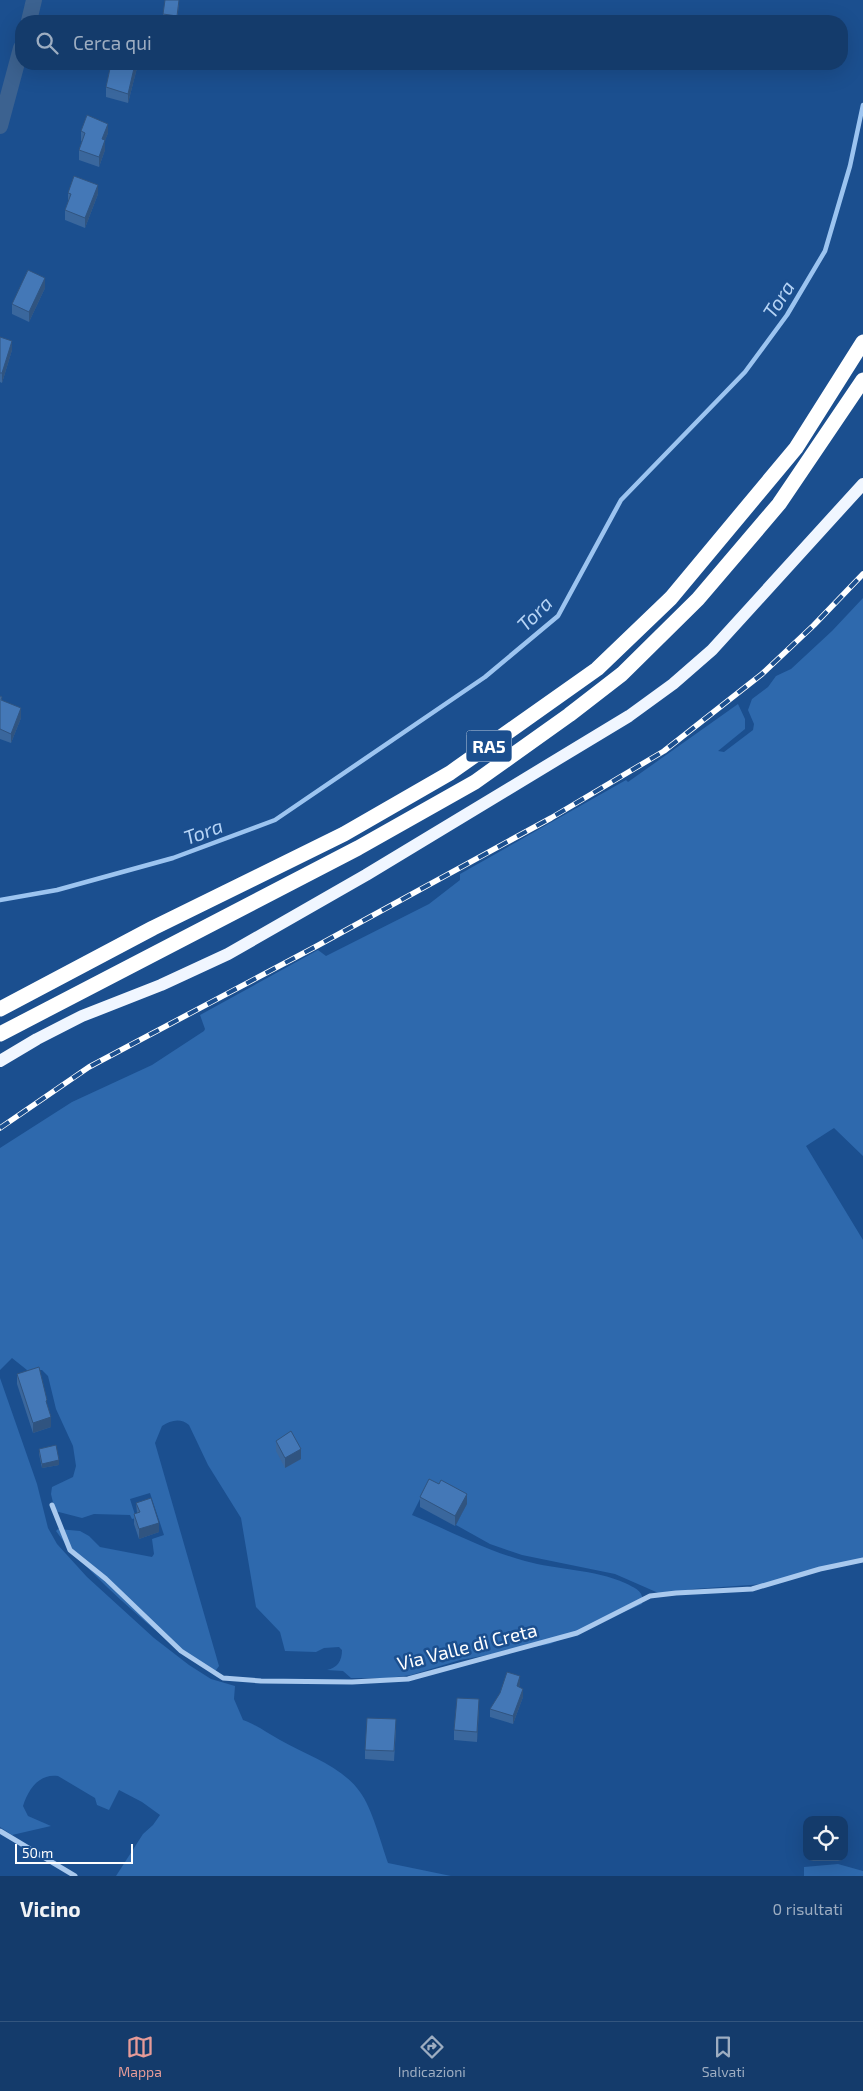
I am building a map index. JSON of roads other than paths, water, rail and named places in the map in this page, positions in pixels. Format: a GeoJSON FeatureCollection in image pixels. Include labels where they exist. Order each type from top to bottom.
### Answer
{"type":"FeatureCollection","features":[{"type":"Feature","properties":{"kind":"highway","name":"RA5"},"geometry":{"type":"LineString","coordinates":[[0,1009],[153,928],[344,834],[450,773],[598,669],[671,598],[796,448],[863,342]]}},
{"type":"Feature","properties":{"kind":"highway","name":"RA5"},"geometry":{"type":"LineString","coordinates":[[0,1034],[358,848],[475,782],[576,709],[622,674],[698,599],[779,504],[863,380]]}},
{"type":"Feature","properties":{"kind":"main road"},"geometry":{"type":"LineString","coordinates":[[0,1061],[82,1016],[161,985],[228,954],[366,876],[629,716],[673,684],[712,650],[863,484]]}},
{"type":"Feature","properties":{"kind":"street","name":"Via Valle di Creta"},"geometry":{"type":"LineString","coordinates":[[52,1505],[70,1550],[106,1579],[181,1651],[223,1678],[261,1681],[352,1682],[408,1680],[577,1633],[650,1596],[676,1592],[752,1589],[820,1569],[863,1560]]}},
{"type":"Feature","properties":{"kind":"street"},"geometry":{"type":"LineString","coordinates":[[0,1830],[75,1876]]}},
{"type":"Feature","properties":{"kind":"waterway"},"geometry":{"type":"LineString","coordinates":[[30,15],[34,0]]}},
{"type":"Feature","properties":{"kind":"waterway"},"geometry":{"type":"LineString","coordinates":[[0,126],[15,70]]}},
{"type":"Feature","properties":{"kind":"waterway","name":"Tora"},"geometry":{"type":"LineString","coordinates":[[0,900],[57,890],[173,858],[275,820],[485,677],[558,616],[621,500],[745,372],[787,315],[825,251],[850,166],[863,105]]}},
{"type":"Feature","properties":{"kind":"railway"},"geometry":{"type":"LineString","coordinates":[[0,1128],[89,1067],[315,947],[551,818],[664,751],[762,674],[814,625],[863,574]]}}]}
